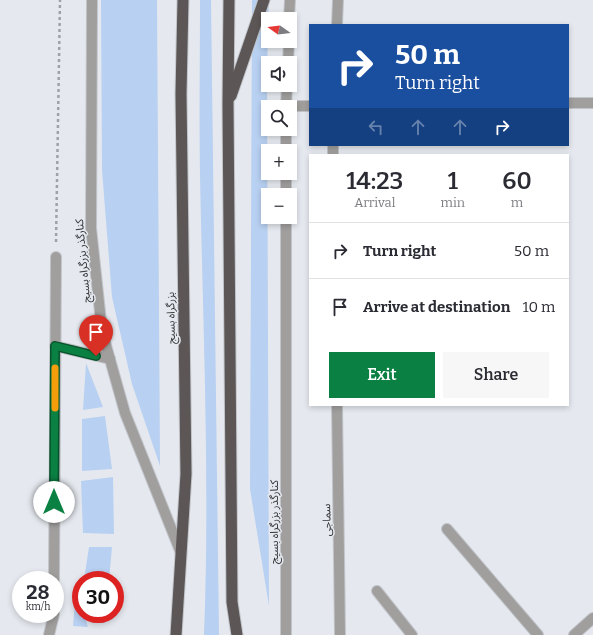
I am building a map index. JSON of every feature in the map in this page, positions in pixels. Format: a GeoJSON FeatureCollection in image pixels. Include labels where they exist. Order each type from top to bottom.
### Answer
{"type":"FeatureCollection","features":[{"type":"Feature","properties":{"kind":"highway","name":"بزرگراه بسیج"},"geometry":{"type":"LineString","coordinates":[[176,635],[186,474],[181,94],[183,0]]}},
{"type":"Feature","properties":{"kind":"highway"},"geometry":{"type":"LineString","coordinates":[[229,0],[228,104],[232,602],[237,635]]}},
{"type":"Feature","properties":{"kind":"highway"},"geometry":{"type":"LineString","coordinates":[[228,104],[264,0]]}},
{"type":"Feature","properties":{"kind":"street","name":"کنارگذر بزرگراه بسیج"},"geometry":{"type":"LineString","coordinates":[[92,0],[91,228],[102,331],[125,413],[181,554]]}},
{"type":"Feature","properties":{"kind":"street"},"geometry":{"type":"LineString","coordinates":[[289,12],[290,0]]}},
{"type":"Feature","properties":{"kind":"street"},"geometry":{"type":"LineString","coordinates":[[337,24],[338,0]]}},
{"type":"Feature","properties":{"kind":"street"},"geometry":{"type":"LineString","coordinates":[[569,103],[593,102]]}},
{"type":"Feature","properties":{"kind":"street"},"geometry":{"type":"LineString","coordinates":[[297,107],[309,106]]}},
{"type":"Feature","properties":{"kind":"street","name":"کنارگذر بزرگراه بسیج"},"geometry":{"type":"LineString","coordinates":[[286,224],[286,635]]}},
{"type":"Feature","properties":{"kind":"street"},"geometry":{"type":"LineString","coordinates":[[54,571],[56,257]]}},
{"type":"Feature","properties":{"kind":"street"},"geometry":{"type":"LineString","coordinates":[[55,346],[110,359]]}},
{"type":"Feature","properties":{"kind":"street","name":"سماجی"},"geometry":{"type":"LineString","coordinates":[[337,406],[340,635]]}},
{"type":"Feature","properties":{"kind":"street"},"geometry":{"type":"LineString","coordinates":[[447,529],[538,635]]}},
{"type":"Feature","properties":{"kind":"street"},"geometry":{"type":"LineString","coordinates":[[377,591],[412,635]]}},
{"type":"Feature","properties":{"kind":"street"},"geometry":{"type":"LineString","coordinates":[[574,635],[593,618]]}},
{"type":"Feature","properties":{"kind":"street"},"geometry":{"type":"LineString","coordinates":[[49,635],[52,623]]}},
{"type":"Feature","properties":{"kind":"path"},"geometry":{"type":"LineString","coordinates":[[56,257],[60,0]]}},
{"type":"Feature","properties":{"kind":"shaded area"},"geometry":{"type":"Polygon","coordinates":[[[101,0],[157,0],[160,466],[132,384],[112,297],[102,170],[101,0]]]}},
{"type":"Feature","properties":{"kind":"shaded area"},"geometry":{"type":"Polygon","coordinates":[[[200,0],[211,0],[219,635],[204,635],[206,578],[206,463],[200,176],[200,0]]]}},
{"type":"Feature","properties":{"kind":"shaded area"},"geometry":{"type":"Polygon","coordinates":[[[252,0],[269,0],[269,12],[261,12],[261,48],[268,48],[267,56],[261,56],[261,92],[267,92],[267,100],[261,100],[261,136],[267,136],[267,144],[261,144],[261,180],[267,180],[267,188],[261,188],[261,224],[268,224],[269,606],[250,489],[252,0]]]}},
{"type":"Feature","properties":{"kind":"shaded area"},"geometry":{"type":"Polygon","coordinates":[[[86,363],[103,407],[83,410],[86,363]]]}},
{"type":"Feature","properties":{"kind":"shaded area"},"geometry":{"type":"Polygon","coordinates":[[[105,416],[112,469],[82,471],[82,419],[105,416]]]}},
{"type":"Feature","properties":{"kind":"shaded area"},"geometry":{"type":"Polygon","coordinates":[[[113,477],[114,534],[83,533],[81,481],[113,477]]]}},
{"type":"Feature","properties":{"kind":"shaded area"},"geometry":{"type":"Polygon","coordinates":[[[89,547],[112,547],[110,571],[85,571],[89,547]]]}},
{"type":"Feature","properties":{"kind":"shaded area"},"geometry":{"type":"Polygon","coordinates":[[[73,623],[87,623],[88,627],[73,626],[73,623]]]}},
{"type":"Feature","properties":{"kind":"slow traffic"},"geometry":{"type":"LineString","coordinates":[[55,368],[55,408]]}},
{"type":"Feature","properties":{"kind":"route"},"geometry":{"type":"LineString","coordinates":[[54,502],[55,346],[96,356]]}}]}
